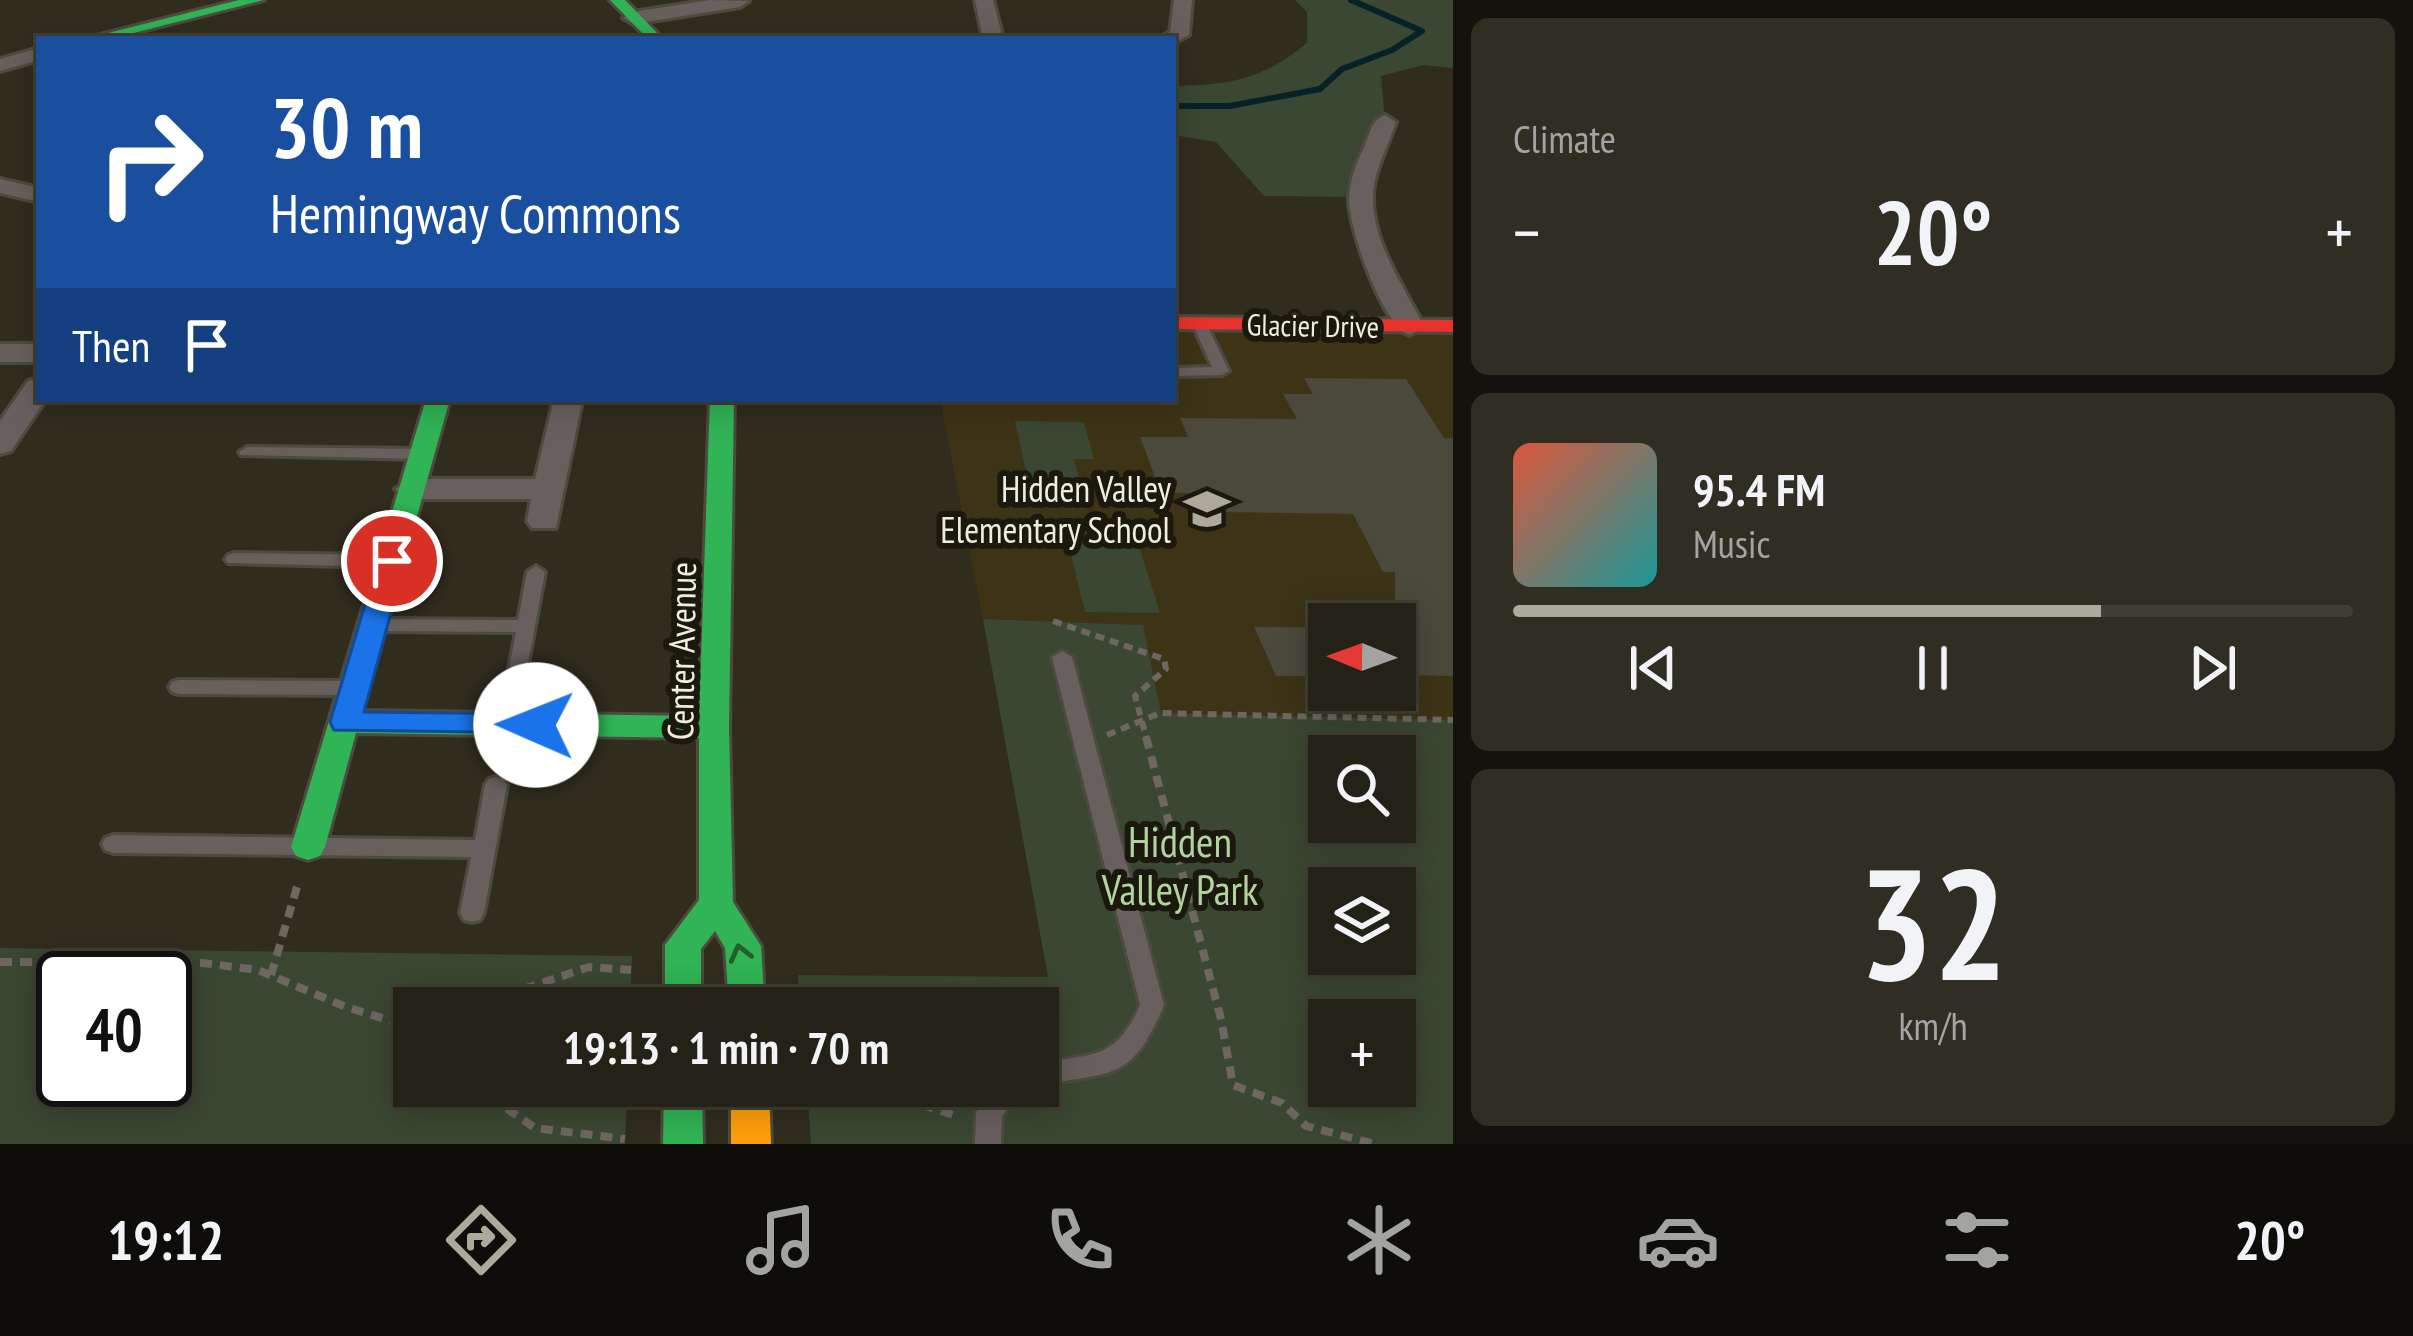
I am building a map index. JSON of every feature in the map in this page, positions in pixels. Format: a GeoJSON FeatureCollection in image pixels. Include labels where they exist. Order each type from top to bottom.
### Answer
{"type":"FeatureCollection","features":[{"type":"Feature","properties":{"kind":"street"},"geometry":{"type":"LineString","coordinates":[[107,36],[257,0]]}},
{"type":"Feature","properties":{"kind":"street"},"geometry":{"type":"LineString","coordinates":[[984,0],[992,36]]}},
{"type":"Feature","properties":{"kind":"street"},"geometry":{"type":"LineString","coordinates":[[1176,36],[1183,0]]}},
{"type":"Feature","properties":{"kind":"street"},"geometry":{"type":"LineString","coordinates":[[625,9],[740,1]]}},
{"type":"Feature","properties":{"kind":"street"},"geometry":{"type":"LineString","coordinates":[[625,9],[653,36]]}},
{"type":"Feature","properties":{"kind":"street"},"geometry":{"type":"LineString","coordinates":[[0,65],[36,55]]}},
{"type":"Feature","properties":{"kind":"street"},"geometry":{"type":"LineString","coordinates":[[1385,122],[1361,190],[1362,203],[1367,236],[1410,326]]}},
{"type":"Feature","properties":{"kind":"street"},"geometry":{"type":"LineString","coordinates":[[0,186],[36,194]]}},
{"type":"Feature","properties":{"kind":"street","name":"Glacier Drive"},"geometry":{"type":"LineString","coordinates":[[1186,323],[1453,326]]}},
{"type":"Feature","properties":{"kind":"street"},"geometry":{"type":"LineString","coordinates":[[0,352],[36,353]]}},
{"type":"Feature","properties":{"kind":"street"},"geometry":{"type":"LineString","coordinates":[[0,444],[36,392]]}},
{"type":"Feature","properties":{"kind":"street"},"geometry":{"type":"LineString","coordinates":[[308,847],[437,402]]}},
{"type":"Feature","properties":{"kind":"street","name":"Center Avenue"},"geometry":{"type":"LineString","coordinates":[[722,402],[714,728],[716,904],[743,946],[745,987]]}},
{"type":"Feature","properties":{"kind":"street"},"geometry":{"type":"LineString","coordinates":[[412,489],[547,505],[565,406]]}},
{"type":"Feature","properties":{"kind":"street"},"geometry":{"type":"LineString","coordinates":[[345,722],[714,728]]}},
{"type":"Feature","properties":{"kind":"street"},"geometry":{"type":"LineString","coordinates":[[683,987],[683,945],[716,904]]}},
{"type":"Feature","properties":{"kind":"street"},"geometry":{"type":"LineString","coordinates":[[682,1144],[683,1107]]}},
{"type":"Feature","properties":{"kind":"street"},"geometry":{"type":"LineString","coordinates":[[750,1107],[751,1144]]}},
{"type":"Feature","properties":{"kind":"lane"},"geometry":{"type":"LineString","coordinates":[[1176,373],[1222,371],[1186,323]]}},
{"type":"Feature","properties":{"kind":"lane"},"geometry":{"type":"LineString","coordinates":[[247,452],[422,454]]}},
{"type":"Feature","properties":{"kind":"lane"},"geometry":{"type":"LineString","coordinates":[[234,559],[392,561]]}},
{"type":"Feature","properties":{"kind":"lane"},"geometry":{"type":"LineString","coordinates":[[516,685],[536,572]]}},
{"type":"Feature","properties":{"kind":"lane"},"geometry":{"type":"LineString","coordinates":[[374,625],[526,626]]}},
{"type":"Feature","properties":{"kind":"lane"},"geometry":{"type":"LineString","coordinates":[[1059,1072],[1108,1064],[1138,1042],[1152,1005],[1062,657]]}},
{"type":"Feature","properties":{"kind":"lane"},"geometry":{"type":"LineString","coordinates":[[179,687],[355,688]]}},
{"type":"Feature","properties":{"kind":"lane"},"geometry":{"type":"LineString","coordinates":[[472,913],[496,785]]}},
{"type":"Feature","properties":{"kind":"lane"},"geometry":{"type":"LineString","coordinates":[[113,844],[484,849]]}},
{"type":"Feature","properties":{"kind":"lane"},"geometry":{"type":"LineString","coordinates":[[988,1136],[993,1107]]}},
{"type":"Feature","properties":{"kind":"path"},"geometry":{"type":"LineString","coordinates":[[1053,621],[1077,635],[1148,648],[1164,658],[1166,669],[1135,696],[1221,1019],[1233,1085],[1282,1103],[1306,1126],[1375,1144]]}},
{"type":"Feature","properties":{"kind":"path"},"geometry":{"type":"LineString","coordinates":[[1085,742],[1160,713],[1453,720]]}},
{"type":"Feature","properties":{"kind":"path"},"geometry":{"type":"LineString","coordinates":[[271,975],[308,847]]}},
{"type":"Feature","properties":{"kind":"path"},"geometry":{"type":"LineString","coordinates":[[0,962],[203,963],[271,975],[393,1021]]}},
{"type":"Feature","properties":{"kind":"path"},"geometry":{"type":"LineString","coordinates":[[529,987],[589,967],[683,973]]}},
{"type":"Feature","properties":{"kind":"path"},"geometry":{"type":"LineString","coordinates":[[504,1107],[535,1128],[646,1141]]}},
{"type":"Feature","properties":{"kind":"path"},"geometry":{"type":"LineString","coordinates":[[917,1107],[988,1136]]}},
{"type":"Feature","properties":{"kind":"shaded area","name":"Hidden Valley Elementary School"},"geometry":{"type":"Polygon","coordinates":[[[1176,323],[1453,326],[1453,720],[1160,713],[1142,625],[983,619],[941,402],[1176,402],[1176,323]]]}},
{"type":"Feature","properties":{"kind":"green space"},"geometry":{"type":"Polygon","coordinates":[[[1295,0],[1453,0],[1453,68],[1423,65],[1381,76],[1385,122],[1362,197],[1264,196],[1216,142],[1176,135],[1176,86],[1244,78],[1275,65],[1307,43],[1307,12],[1295,0]]]}},
{"type":"Feature","properties":{"kind":"green space"},"geometry":{"type":"Polygon","coordinates":[[[1015,421],[1084,422],[1094,459],[1074,459],[1085,499],[1032,499],[1015,421]]]}},
{"type":"Feature","properties":{"kind":"green space"},"geometry":{"type":"Polygon","coordinates":[[[1068,542],[1138,543],[1160,613],[1085,612],[1068,542]]]}},
{"type":"Feature","properties":{"kind":"green space","name":"Hidden Valley Park"},"geometry":{"type":"Polygon","coordinates":[[[983,619],[1143,625],[1161,713],[1453,720],[1453,1144],[811,1144],[808,1107],[1059,1107],[1059,987],[799,987],[798,975],[1048,977],[983,619]]]}},
{"type":"Feature","properties":{"kind":"green space"},"geometry":{"type":"Polygon","coordinates":[[[0,948],[632,956],[631,987],[393,987],[393,1107],[626,1107],[625,1144],[0,1144],[0,948]]]}},
{"type":"Feature","properties":{"kind":"building"},"geometry":{"type":"Polygon","coordinates":[[[1304,378],[1406,379],[1444,438],[1453,438],[1453,676],[1416,675],[1416,603],[1395,603],[1395,572],[1383,572],[1353,514],[1219,512],[1211,493],[1161,493],[1140,437],[1188,437],[1180,418],[1297,419],[1283,394],[1313,394],[1304,378]]]}},
{"type":"Feature","properties":{"kind":"building"},"geometry":{"type":"Polygon","coordinates":[[[1254,627],[1308,627],[1308,676],[1276,676],[1254,627]]]}},
{"type":"Feature","properties":{"kind":"waterway"},"geometry":{"type":"LineString","coordinates":[[1176,106],[1230,106],[1320,89],[1342,69],[1392,50],[1422,31],[1351,0]]}},
{"type":"Feature","properties":{"kind":"traffic: fast"},"geometry":{"type":"LineString","coordinates":[[104,36],[257,0]]}},
{"type":"Feature","properties":{"kind":"traffic: fast"},"geometry":{"type":"LineString","coordinates":[[617,0],[653,36]]}},
{"type":"Feature","properties":{"kind":"traffic: fast"},"geometry":{"type":"LineString","coordinates":[[308,847],[437,402]]}},
{"type":"Feature","properties":{"kind":"traffic: fast"},"geometry":{"type":"LineString","coordinates":[[722,402],[714,727],[716,904],[743,946],[746,987]]}},
{"type":"Feature","properties":{"kind":"traffic: fast"},"geometry":{"type":"LineString","coordinates":[[345,722],[714,727]]}},
{"type":"Feature","properties":{"kind":"traffic: fast"},"geometry":{"type":"LineString","coordinates":[[683,987],[683,945],[716,904]]}},
{"type":"Feature","properties":{"kind":"traffic: fast"},"geometry":{"type":"LineString","coordinates":[[683,1107],[683,1144]]}},
{"type":"Feature","properties":{"kind":"traffic: slow"},"geometry":{"type":"LineString","coordinates":[[750,1107],[751,1144]]}},
{"type":"Feature","properties":{"kind":"traffic: jam"},"geometry":{"type":"LineString","coordinates":[[1176,323],[1453,326]]}},
{"type":"Feature","properties":{"kind":"place","name":"Hidden Valley Elementary School"},"geometry":{"type":"Point","coordinates":[1207,509]}},
{"type":"Feature","properties":{"kind":"route"},"geometry":{"type":"LineString","coordinates":[[392,561],[345,722],[536,725]]}}]}
